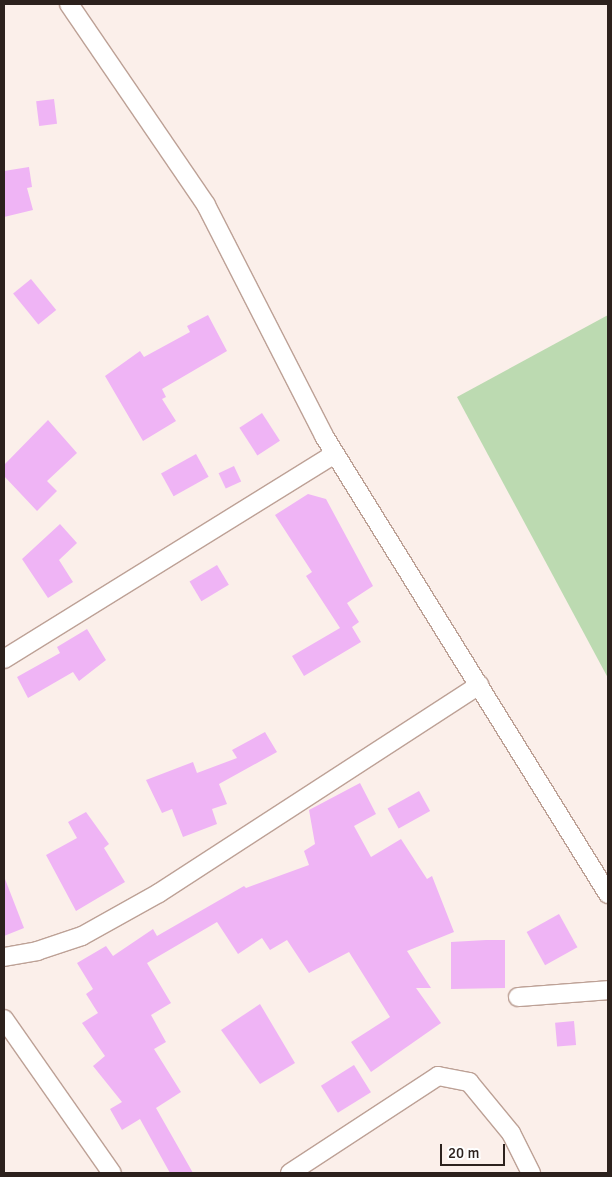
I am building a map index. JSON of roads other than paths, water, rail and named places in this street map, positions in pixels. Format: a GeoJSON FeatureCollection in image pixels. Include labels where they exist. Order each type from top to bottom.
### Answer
{"type":"FeatureCollection","features":[{"type":"Feature","properties":{"kind":"street"},"geometry":{"type":"LineString","coordinates":[[69,4],[206,205],[335,454],[608,894]]}},
{"type":"Feature","properties":{"kind":"street"},"geometry":{"type":"LineString","coordinates":[[6,653],[335,454]]}},
{"type":"Feature","properties":{"kind":"street"},"geometry":{"type":"LineString","coordinates":[[4,957],[37,951],[82,936],[159,893],[479,685]]}},
{"type":"Feature","properties":{"kind":"street"},"geometry":{"type":"LineString","coordinates":[[518,997],[608,990]]}},
{"type":"Feature","properties":{"kind":"street"},"geometry":{"type":"LineString","coordinates":[[4,1019],[112,1173]]}},
{"type":"Feature","properties":{"kind":"street"},"geometry":{"type":"LineString","coordinates":[[290,1173],[438,1076],[469,1082],[511,1133],[531,1173]]}}]}
